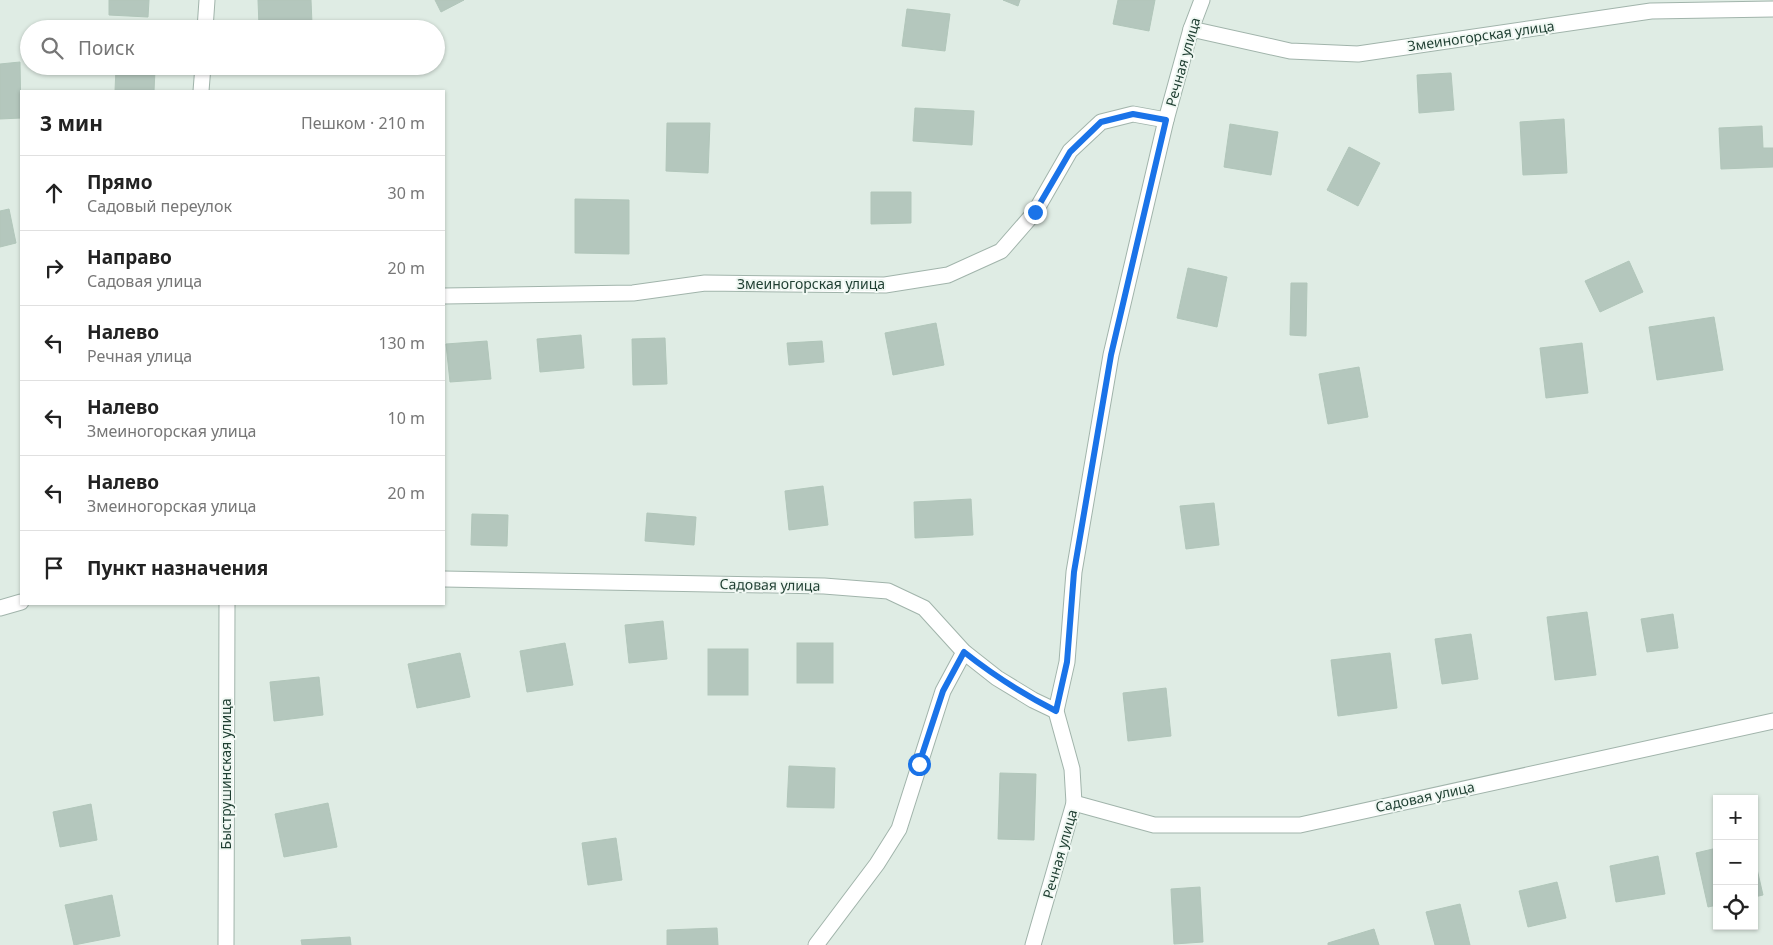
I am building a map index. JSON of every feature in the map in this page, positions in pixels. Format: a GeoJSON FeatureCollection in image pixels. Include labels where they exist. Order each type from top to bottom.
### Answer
{"type":"FeatureCollection","features":[{"type":"Feature","properties":{"kind":"street"},"geometry":{"type":"LineString","coordinates":[[206,20],[207,0]]}},
{"type":"Feature","properties":{"kind":"street","name":"Речная улица"},"geometry":{"type":"LineString","coordinates":[[1033,945],[1074,804],[1072,769],[1056,711],[1067,662],[1074,572],[1111,355],[1166,120],[1191,29],[1202,0]]}},
{"type":"Feature","properties":{"kind":"street","name":"Змеиногорская улица"},"geometry":{"type":"LineString","coordinates":[[1191,29],[1290,51],[1358,54],[1649,5],[1773,9]]}},
{"type":"Feature","properties":{"kind":"street"},"geometry":{"type":"LineString","coordinates":[[201,90],[202,75]]}},
{"type":"Feature","properties":{"kind":"street","name":"Змеиногорская улица"},"geometry":{"type":"LineString","coordinates":[[445,296],[633,292],[705,283],[885,286],[948,275],[1001,251],[1035,212],[1070,152],[1101,122],[1133,114],[1166,120]]}},
{"type":"Feature","properties":{"kind":"street","name":"Садовая улица"},"geometry":{"type":"LineString","coordinates":[[445,579],[824,586],[888,592],[924,608],[964,652],[997,678],[1033,700],[1056,711]]}},
{"type":"Feature","properties":{"kind":"street"},"geometry":{"type":"LineString","coordinates":[[0,608],[20,602]]}},
{"type":"Feature","properties":{"kind":"street","name":"Быструшинская улица"},"geometry":{"type":"LineString","coordinates":[[226,945],[227,605]]}},
{"type":"Feature","properties":{"kind":"street"},"geometry":{"type":"LineString","coordinates":[[816,945],[877,864],[899,830],[943,691],[964,652]]}},
{"type":"Feature","properties":{"kind":"street","name":"Садовая улица"},"geometry":{"type":"LineString","coordinates":[[1074,804],[1154,825],[1300,825],[1773,720]]}},
{"type":"Feature","properties":{"kind":"building"},"geometry":{"type":"Polygon","coordinates":[[[109,0],[149,0],[148,17],[109,15],[109,0]]]}},
{"type":"Feature","properties":{"kind":"building"},"geometry":{"type":"Polygon","coordinates":[[[258,0],[311,0],[312,20],[259,20],[258,0]]]}},
{"type":"Feature","properties":{"kind":"building"},"geometry":{"type":"Polygon","coordinates":[[[435,0],[464,0],[441,12],[435,0]]]}},
{"type":"Feature","properties":{"kind":"building"},"geometry":{"type":"Polygon","coordinates":[[[1003,0],[1020,0],[1018,6],[1003,0]]]}},
{"type":"Feature","properties":{"kind":"building"},"geometry":{"type":"Polygon","coordinates":[[[1118,0],[1155,0],[1149,31],[1113,24],[1118,0]]]}},
{"type":"Feature","properties":{"kind":"building"},"geometry":{"type":"Polygon","coordinates":[[[907,9],[950,14],[945,51],[902,46],[907,9]]]}},
{"type":"Feature","properties":{"kind":"building"},"geometry":{"type":"Polygon","coordinates":[[[20,62],[20,118],[0,119],[0,64],[20,62]]]}},
{"type":"Feature","properties":{"kind":"building"},"geometry":{"type":"Polygon","coordinates":[[[1451,73],[1454,110],[1419,113],[1417,75],[1451,73]]]}},
{"type":"Feature","properties":{"kind":"building"},"geometry":{"type":"Polygon","coordinates":[[[116,75],[155,75],[154,90],[115,90],[116,75]]]}},
{"type":"Feature","properties":{"kind":"building"},"geometry":{"type":"Polygon","coordinates":[[[915,108],[974,111],[972,145],[913,141],[915,108]]]}},
{"type":"Feature","properties":{"kind":"building"},"geometry":{"type":"Polygon","coordinates":[[[1564,119],[1567,173],[1523,175],[1520,122],[1564,119]]]}},
{"type":"Feature","properties":{"kind":"building"},"geometry":{"type":"Polygon","coordinates":[[[667,123],[710,123],[708,173],[666,171],[667,123]]]}},
{"type":"Feature","properties":{"kind":"building"},"geometry":{"type":"Polygon","coordinates":[[[1230,124],[1278,132],[1271,175],[1224,167],[1230,124]]]}},
{"type":"Feature","properties":{"kind":"building"},"geometry":{"type":"Polygon","coordinates":[[[1762,126],[1763,148],[1773,148],[1773,167],[1721,169],[1719,128],[1762,126]]]}},
{"type":"Feature","properties":{"kind":"building"},"geometry":{"type":"Polygon","coordinates":[[[1349,147],[1380,163],[1358,206],[1327,190],[1349,147]]]}},
{"type":"Feature","properties":{"kind":"building"},"geometry":{"type":"Polygon","coordinates":[[[871,192],[911,192],[911,223],[871,224],[871,192]]]}},
{"type":"Feature","properties":{"kind":"building"},"geometry":{"type":"Polygon","coordinates":[[[575,199],[629,200],[629,254],[575,253],[575,199]]]}},
{"type":"Feature","properties":{"kind":"building"},"geometry":{"type":"Polygon","coordinates":[[[9,209],[16,243],[0,247],[0,211],[9,209]]]}},
{"type":"Feature","properties":{"kind":"building"},"geometry":{"type":"Polygon","coordinates":[[[1629,261],[1643,292],[1600,312],[1585,281],[1629,261]]]}},
{"type":"Feature","properties":{"kind":"building"},"geometry":{"type":"Polygon","coordinates":[[[1188,268],[1227,277],[1217,327],[1177,318],[1188,268]]]}},
{"type":"Feature","properties":{"kind":"building"},"geometry":{"type":"Polygon","coordinates":[[[1291,283],[1307,283],[1306,336],[1290,335],[1291,283]]]}},
{"type":"Feature","properties":{"kind":"building"},"geometry":{"type":"Polygon","coordinates":[[[1714,317],[1723,370],[1657,380],[1649,327],[1714,317]]]}},
{"type":"Feature","properties":{"kind":"building"},"geometry":{"type":"Polygon","coordinates":[[[936,323],[944,365],[893,375],[885,333],[936,323]]]}},
{"type":"Feature","properties":{"kind":"building"},"geometry":{"type":"Polygon","coordinates":[[[581,335],[584,368],[540,372],[537,339],[581,335]]]}},
{"type":"Feature","properties":{"kind":"building"},"geometry":{"type":"Polygon","coordinates":[[[665,338],[667,384],[633,385],[632,339],[665,338]]]}},
{"type":"Feature","properties":{"kind":"building"},"geometry":{"type":"Polygon","coordinates":[[[487,341],[491,379],[450,382],[446,344],[487,341]]]}},
{"type":"Feature","properties":{"kind":"building"},"geometry":{"type":"Polygon","coordinates":[[[822,341],[824,362],[789,365],[787,343],[822,341]]]}},
{"type":"Feature","properties":{"kind":"building"},"geometry":{"type":"Polygon","coordinates":[[[1582,343],[1588,393],[1546,398],[1540,348],[1582,343]]]}},
{"type":"Feature","properties":{"kind":"building"},"geometry":{"type":"Polygon","coordinates":[[[1359,367],[1368,417],[1328,424],[1319,374],[1359,367]]]}},
{"type":"Feature","properties":{"kind":"building"},"geometry":{"type":"Polygon","coordinates":[[[823,486],[828,525],[789,530],[785,491],[823,486]]]}},
{"type":"Feature","properties":{"kind":"building"},"geometry":{"type":"Polygon","coordinates":[[[971,499],[973,535],[915,538],[914,502],[971,499]]]}},
{"type":"Feature","properties":{"kind":"building"},"geometry":{"type":"Polygon","coordinates":[[[1214,503],[1219,545],[1186,549],[1180,506],[1214,503]]]}},
{"type":"Feature","properties":{"kind":"building"},"geometry":{"type":"Polygon","coordinates":[[[647,513],[696,517],[694,545],[645,541],[647,513]]]}},
{"type":"Feature","properties":{"kind":"building"},"geometry":{"type":"Polygon","coordinates":[[[472,514],[508,515],[507,546],[471,545],[472,514]]]}},
{"type":"Feature","properties":{"kind":"building"},"geometry":{"type":"Polygon","coordinates":[[[1587,612],[1596,675],[1555,680],[1547,617],[1587,612]]]}},
{"type":"Feature","properties":{"kind":"building"},"geometry":{"type":"Polygon","coordinates":[[[1673,614],[1678,648],[1647,652],[1641,619],[1673,614]]]}},
{"type":"Feature","properties":{"kind":"building"},"geometry":{"type":"Polygon","coordinates":[[[663,621],[667,659],[629,663],[625,625],[663,621]]]}},
{"type":"Feature","properties":{"kind":"building"},"geometry":{"type":"Polygon","coordinates":[[[1471,634],[1478,679],[1442,684],[1435,639],[1471,634]]]}},
{"type":"Feature","properties":{"kind":"building"},"geometry":{"type":"Polygon","coordinates":[[[565,643],[573,685],[527,692],[520,651],[565,643]]]}},
{"type":"Feature","properties":{"kind":"building"},"geometry":{"type":"Polygon","coordinates":[[[797,643],[833,643],[833,683],[797,683],[797,643]]]}},
{"type":"Feature","properties":{"kind":"building"},"geometry":{"type":"Polygon","coordinates":[[[708,649],[748,649],[748,695],[708,695],[708,649]]]}},
{"type":"Feature","properties":{"kind":"building"},"geometry":{"type":"Polygon","coordinates":[[[460,653],[470,697],[417,708],[408,664],[460,653]]]}},
{"type":"Feature","properties":{"kind":"building"},"geometry":{"type":"Polygon","coordinates":[[[1390,653],[1397,708],[1338,716],[1331,660],[1390,653]]]}},
{"type":"Feature","properties":{"kind":"building"},"geometry":{"type":"Polygon","coordinates":[[[319,677],[323,715],[274,721],[270,682],[319,677]]]}},
{"type":"Feature","properties":{"kind":"building"},"geometry":{"type":"Polygon","coordinates":[[[1166,688],[1171,736],[1128,741],[1123,693],[1166,688]]]}},
{"type":"Feature","properties":{"kind":"building"},"geometry":{"type":"Polygon","coordinates":[[[789,766],[835,768],[834,808],[787,807],[789,766]]]}},
{"type":"Feature","properties":{"kind":"building"},"geometry":{"type":"Polygon","coordinates":[[[1000,773],[1036,774],[1034,840],[998,839],[1000,773]]]}},
{"type":"Feature","properties":{"kind":"building"},"geometry":{"type":"Polygon","coordinates":[[[328,803],[337,847],[284,857],[275,814],[328,803]]]}},
{"type":"Feature","properties":{"kind":"building"},"geometry":{"type":"Polygon","coordinates":[[[91,804],[97,840],[60,847],[53,812],[91,804]]]}},
{"type":"Feature","properties":{"kind":"building"},"geometry":{"type":"Polygon","coordinates":[[[616,838],[622,880],[588,885],[582,843],[616,838]]]}},
{"type":"Feature","properties":{"kind":"building"},"geometry":{"type":"Polygon","coordinates":[[[1713,849],[1713,906],[1708,907],[1696,853],[1713,849]]]}},
{"type":"Feature","properties":{"kind":"building"},"geometry":{"type":"Polygon","coordinates":[[[1658,856],[1665,894],[1616,902],[1610,866],[1658,856]]]}},
{"type":"Feature","properties":{"kind":"building"},"geometry":{"type":"Polygon","coordinates":[[[1758,873],[1763,895],[1758,896],[1758,873]]]}},
{"type":"Feature","properties":{"kind":"building"},"geometry":{"type":"Polygon","coordinates":[[[1557,882],[1566,918],[1528,927],[1519,891],[1557,882]]]}},
{"type":"Feature","properties":{"kind":"building"},"geometry":{"type":"Polygon","coordinates":[[[1200,887],[1203,942],[1174,944],[1171,889],[1200,887]]]}},
{"type":"Feature","properties":{"kind":"building"},"geometry":{"type":"Polygon","coordinates":[[[112,895],[120,936],[74,945],[65,905],[112,895]]]}},
{"type":"Feature","properties":{"kind":"building"},"geometry":{"type":"Polygon","coordinates":[[[1460,904],[1470,945],[1435,945],[1426,912],[1460,904]]]}},
{"type":"Feature","properties":{"kind":"building"},"geometry":{"type":"Polygon","coordinates":[[[717,928],[718,945],[667,945],[667,930],[717,928]]]}},
{"type":"Feature","properties":{"kind":"building"},"geometry":{"type":"Polygon","coordinates":[[[1374,929],[1379,945],[1328,945],[1328,943],[1374,929]]]}},
{"type":"Feature","properties":{"kind":"building"},"geometry":{"type":"Polygon","coordinates":[[[350,937],[351,945],[302,945],[301,940],[350,937]]]}},
{"type":"Feature","properties":{"kind":"route"},"geometry":{"type":"LineString","coordinates":[[919,764],[943,691],[964,652],[997,678],[1033,700],[1056,711],[1067,662],[1074,572],[1111,355],[1166,120],[1133,114],[1101,122],[1070,152],[1035,212]]}}]}
